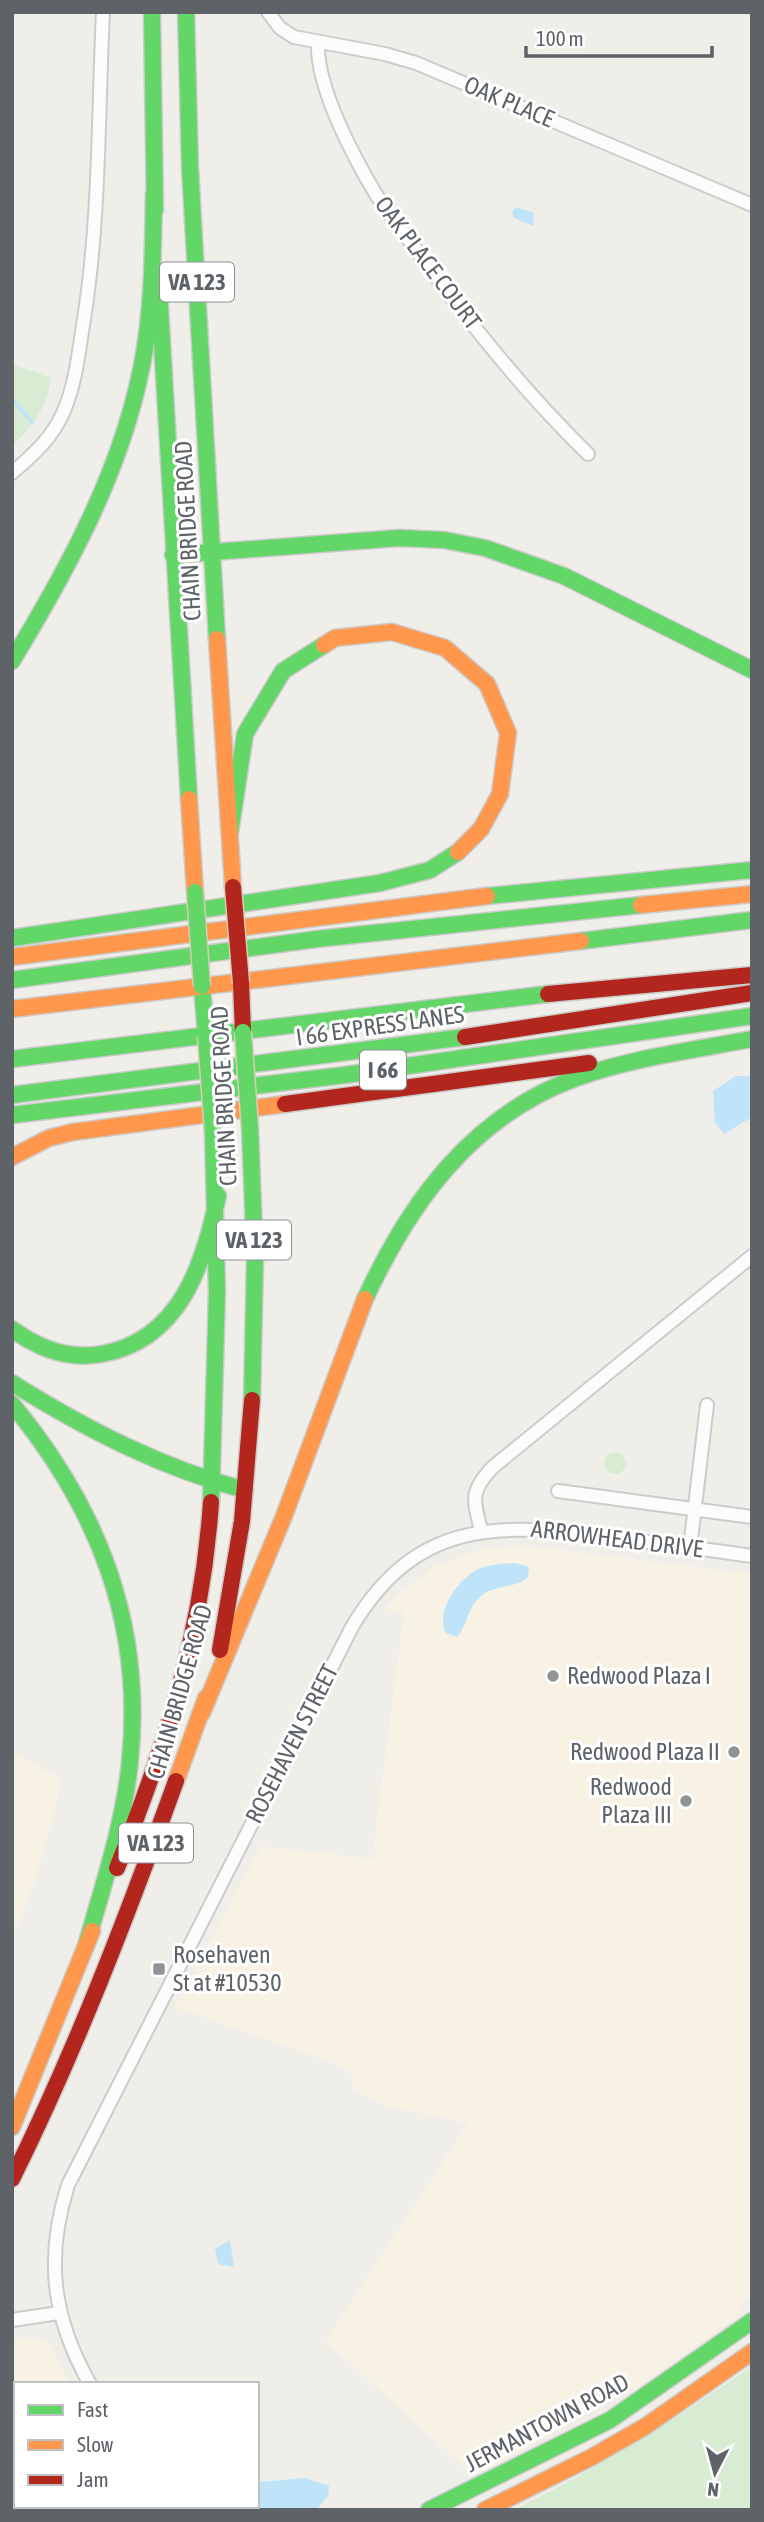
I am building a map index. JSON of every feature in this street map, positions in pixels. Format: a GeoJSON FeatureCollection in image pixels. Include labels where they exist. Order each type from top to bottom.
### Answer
{"type":"FeatureCollection","features":[{"type":"Feature","properties":{"kind":"main road","name":"CHAIN BRIDGE ROAD"},"geometry":{"type":"LineString","coordinates":[[12,2127],[149,1787],[177,1703],[199,1612],[213,1482],[218,1196],[173,555],[154,193],[152,12]]}},
{"type":"Feature","properties":{"kind":"main road","name":"CHAIN BRIDGE ROAD"},"geometry":{"type":"LineString","coordinates":[[12,2179],[48,2106],[121,1933],[202,1713],[227,1618],[245,1490],[254,1284],[250,1128],[211,551],[190,168],[186,12]]}},
{"type":"Feature","properties":{"kind":"main road"},"geometry":{"type":"LineString","coordinates":[[12,661],[58,589],[88,531],[129,418],[148,328],[154,193]]}},
{"type":"Feature","properties":{"kind":"main road"},"geometry":{"type":"LineString","coordinates":[[173,555],[394,537],[444,540],[496,551],[600,594],[752,670]]}},
{"type":"Feature","properties":{"kind":"main road"},"geometry":{"type":"LineString","coordinates":[[12,938],[356,886],[429,870],[459,852],[493,811],[507,765],[508,744],[503,715],[488,686],[472,669],[447,649],[427,640],[373,630],[327,639],[304,651],[290,663],[278,676],[255,712],[236,768],[230,833]]}},
{"type":"Feature","properties":{"kind":"main road"},"geometry":{"type":"LineString","coordinates":[[12,957],[401,905],[752,870]]}},
{"type":"Feature","properties":{"kind":"main road"},"geometry":{"type":"LineString","coordinates":[[12,981],[317,939],[752,894]]}},
{"type":"Feature","properties":{"kind":"main road"},"geometry":{"type":"LineString","coordinates":[[12,1010],[752,920]]}},
{"type":"Feature","properties":{"kind":"main road"},"geometry":{"type":"LineString","coordinates":[[12,1059],[498,999],[752,975]]}},
{"type":"Feature","properties":{"kind":"main road","name":"I 66 EXPRESS LANES"},"geometry":{"type":"LineString","coordinates":[[12,1095],[442,1041],[752,993]]}},
{"type":"Feature","properties":{"kind":"main road","name":"I 66"},"geometry":{"type":"LineString","coordinates":[[12,1115],[345,1075],[752,1016]]}},
{"type":"Feature","properties":{"kind":"main road"},"geometry":{"type":"LineString","coordinates":[[12,1157],[49,1138],[73,1132],[752,1039]]}},
{"type":"Feature","properties":{"kind":"main road"},"geometry":{"type":"LineString","coordinates":[[202,1713],[285,1515],[377,1272],[402,1223],[440,1169],[483,1131],[551,1088],[603,1070],[752,1039]]}},
{"type":"Feature","properties":{"kind":"main road"},"geometry":{"type":"LineString","coordinates":[[12,1329],[44,1349],[81,1357],[120,1352],[155,1333],[179,1306],[196,1276],[208,1243],[218,1196]]}},
{"type":"Feature","properties":{"kind":"main road"},"geometry":{"type":"LineString","coordinates":[[12,1384],[58,1412],[127,1447],[213,1482],[245,1490]]}},
{"type":"Feature","properties":{"kind":"main road"},"geometry":{"type":"LineString","coordinates":[[12,1404],[61,1467],[95,1530],[113,1580],[127,1638],[133,1699],[130,1761],[116,1833],[86,1946]]}},
{"type":"Feature","properties":{"kind":"main road","name":"JERMANTOWN ROAD"},"geometry":{"type":"LineString","coordinates":[[429,2510],[610,2420],[752,2321]]}},
{"type":"Feature","properties":{"kind":"main road","name":"JERMANTOWN ROAD"},"geometry":{"type":"LineString","coordinates":[[485,2510],[624,2438],[752,2352]]}},
{"type":"Feature","properties":{"kind":"street"},"geometry":{"type":"LineString","coordinates":[[12,473],[38,451],[56,426],[65,408],[77,362],[96,225],[103,12]]}},
{"type":"Feature","properties":{"kind":"street","name":"OAK PLACE"},"geometry":{"type":"LineString","coordinates":[[268,12],[279,28],[290,36],[385,54],[416,63],[752,205]]}},
{"type":"Feature","properties":{"kind":"street","name":"OAK PLACE COURT"},"geometry":{"type":"LineString","coordinates":[[318,43],[317,57],[335,112],[360,168],[377,196],[496,355],[545,412],[588,454]]}},
{"type":"Feature","properties":{"kind":"street"},"geometry":{"type":"LineString","coordinates":[[481,1530],[474,1501],[475,1488],[493,1466],[752,1256]]}},
{"type":"Feature","properties":{"kind":"street"},"geometry":{"type":"LineString","coordinates":[[690,1548],[707,1405]]}},
{"type":"Feature","properties":{"kind":"street"},"geometry":{"type":"LineString","coordinates":[[558,1491],[752,1517]]}},
{"type":"Feature","properties":{"kind":"street","name":"ARROWHEAD DRIVE"},"geometry":{"type":"LineString","coordinates":[[481,1530],[542,1528],[752,1556]]}},
{"type":"Feature","properties":{"kind":"street","name":"ROSEHAVEN STREET"},"geometry":{"type":"LineString","coordinates":[[88,2382],[58,2313],[54,2270],[56,2235],[63,2201],[75,2167],[352,1627],[373,1596],[403,1567],[446,1542],[481,1530]]}},
{"type":"Feature","properties":{"kind":"street"},"geometry":{"type":"LineString","coordinates":[[12,2320],[58,2313]]}},
{"type":"Feature","properties":{"kind":"shaded area"},"geometry":{"type":"Polygon","coordinates":[[[521,1545],[752,1574],[752,2297],[739,2306],[743,2313],[636,2387],[474,2476],[326,2341],[468,2123],[383,2105],[354,2090],[351,2073],[326,2060],[175,2007],[261,1846],[376,1859],[376,1852],[373,1851],[404,1612],[385,1609],[402,1591],[436,1566],[483,1549],[521,1545]]]}},
{"type":"Feature","properties":{"kind":"shaded area"},"geometry":{"type":"Polygon","coordinates":[[[12,1751],[62,1780],[37,1874],[12,1941],[12,1751]]]}},
{"type":"Feature","properties":{"kind":"shaded area"},"geometry":{"type":"Polygon","coordinates":[[[12,2337],[46,2339],[69,2382],[14,2382],[14,2508],[41,2508],[12,2510],[12,2337]]]}},
{"type":"Feature","properties":{"kind":"green space"},"geometry":{"type":"Polygon","coordinates":[[[12,364],[51,378],[38,416],[12,446],[12,364]]]}},
{"type":"Feature","properties":{"kind":"green space"},"geometry":{"type":"Polygon","coordinates":[[[615,1452],[623,1455],[626,1463],[623,1471],[615,1474],[607,1471],[604,1463],[607,1455],[615,1452]]]}},
{"type":"Feature","properties":{"kind":"green space"},"geometry":{"type":"Polygon","coordinates":[[[752,2366],[752,2510],[514,2510],[636,2442],[752,2366]]]}},
{"type":"Feature","properties":{"kind":"water"},"geometry":{"type":"Polygon","coordinates":[[[516,207],[534,213],[533,226],[514,218],[512,212],[516,207]]]}},
{"type":"Feature","properties":{"kind":"water"},"geometry":{"type":"Polygon","coordinates":[[[736,1076],[752,1076],[752,1117],[724,1134],[715,1123],[713,1091],[736,1076]]]}},
{"type":"Feature","properties":{"kind":"water"},"geometry":{"type":"Polygon","coordinates":[[[515,1563],[529,1567],[528,1577],[481,1596],[473,1605],[458,1637],[446,1633],[443,1616],[450,1598],[461,1582],[484,1567],[515,1563]]]}},
{"type":"Feature","properties":{"kind":"water"},"geometry":{"type":"Polygon","coordinates":[[[230,2240],[234,2267],[218,2264],[215,2249],[230,2240]]]}},
{"type":"Feature","properties":{"kind":"water"},"geometry":{"type":"Polygon","coordinates":[[[305,2478],[329,2486],[328,2496],[316,2510],[243,2510],[259,2508],[260,2482],[305,2478]]]}},
{"type":"Feature","properties":{"kind":"waterway"},"geometry":{"type":"LineString","coordinates":[[12,399],[32,422]]}},
{"type":"Feature","properties":{"kind":"traffic: fast"},"geometry":{"type":"LineString","coordinates":[[152,12],[155,210]]}},
{"type":"Feature","properties":{"kind":"traffic: fast"},"geometry":{"type":"LineString","coordinates":[[186,12],[190,168],[217,639]]}},
{"type":"Feature","properties":{"kind":"traffic: fast"},"geometry":{"type":"LineString","coordinates":[[12,661],[75,549],[111,471],[125,431],[137,390],[148,329],[154,193]]}},
{"type":"Feature","properties":{"kind":"traffic: fast"},"geometry":{"type":"LineString","coordinates":[[159,291],[189,799]]}},
{"type":"Feature","properties":{"kind":"traffic: fast"},"geometry":{"type":"LineString","coordinates":[[173,555],[399,538],[444,540],[485,548],[564,576],[752,670]]}},
{"type":"Feature","properties":{"kind":"traffic: fast"},"geometry":{"type":"LineString","coordinates":[[230,833],[245,734],[283,671],[324,645]]}},
{"type":"Feature","properties":{"kind":"traffic: fast"},"geometry":{"type":"LineString","coordinates":[[12,938],[380,883],[430,870],[458,852]]}},
{"type":"Feature","properties":{"kind":"traffic: fast"},"geometry":{"type":"LineString","coordinates":[[487,896],[752,870]]}},
{"type":"Feature","properties":{"kind":"traffic: fast"},"geometry":{"type":"LineString","coordinates":[[195,892],[202,986]]}},
{"type":"Feature","properties":{"kind":"traffic: fast"},"geometry":{"type":"LineString","coordinates":[[12,980],[317,939],[641,905]]}},
{"type":"Feature","properties":{"kind":"traffic: fast"},"geometry":{"type":"LineString","coordinates":[[581,941],[752,920]]}},
{"type":"Feature","properties":{"kind":"traffic: fast"},"geometry":{"type":"LineString","coordinates":[[202,986],[206,1036]]}},
{"type":"Feature","properties":{"kind":"traffic: fast"},"geometry":{"type":"LineString","coordinates":[[12,1059],[548,994]]}},
{"type":"Feature","properties":{"kind":"traffic: fast"},"geometry":{"type":"LineString","coordinates":[[12,1115],[345,1075],[752,1016]]}},
{"type":"Feature","properties":{"kind":"traffic: fast"},"geometry":{"type":"LineString","coordinates":[[243,1032],[250,1128]]}},
{"type":"Feature","properties":{"kind":"traffic: fast"},"geometry":{"type":"LineString","coordinates":[[206,1036],[213,1132]]}},
{"type":"Feature","properties":{"kind":"traffic: fast"},"geometry":{"type":"LineString","coordinates":[[12,1095],[465,1037]]}},
{"type":"Feature","properties":{"kind":"traffic: fast"},"geometry":{"type":"LineString","coordinates":[[365,1299],[402,1229],[424,1196],[448,1166],[475,1139],[505,1115],[539,1094],[597,1071],[663,1055],[752,1039]]}},
{"type":"Feature","properties":{"kind":"traffic: fast"},"geometry":{"type":"LineString","coordinates":[[250,1128],[255,1259],[252,1400]]}},
{"type":"Feature","properties":{"kind":"traffic: fast"},"geometry":{"type":"LineString","coordinates":[[211,1502],[217,1292],[213,1132]]}},
{"type":"Feature","properties":{"kind":"traffic: fast"},"geometry":{"type":"LineString","coordinates":[[12,1329],[44,1347],[78,1355],[102,1354],[129,1346],[151,1333],[169,1316],[196,1272],[218,1196]]}},
{"type":"Feature","properties":{"kind":"traffic: fast"},"geometry":{"type":"LineString","coordinates":[[12,1383],[125,1446],[154,1459],[245,1490]]}},
{"type":"Feature","properties":{"kind":"traffic: fast"},"geometry":{"type":"LineString","coordinates":[[12,1404],[69,1484],[91,1527],[109,1570],[130,1662],[132,1711],[127,1785],[112,1854],[86,1946]]}},
{"type":"Feature","properties":{"kind":"traffic: fast"},"geometry":{"type":"LineString","coordinates":[[429,2510],[610,2420],[752,2321]]}},
{"type":"Feature","properties":{"kind":"traffic: slow"},"geometry":{"type":"LineString","coordinates":[[324,645],[335,638],[392,632],[445,648],[487,684],[508,733],[500,794],[481,829],[458,852]]}},
{"type":"Feature","properties":{"kind":"traffic: slow"},"geometry":{"type":"LineString","coordinates":[[217,639],[233,887]]}},
{"type":"Feature","properties":{"kind":"traffic: slow"},"geometry":{"type":"LineString","coordinates":[[189,799],[195,892]]}},
{"type":"Feature","properties":{"kind":"traffic: slow"},"geometry":{"type":"LineString","coordinates":[[641,905],[752,894]]}},
{"type":"Feature","properties":{"kind":"traffic: slow"},"geometry":{"type":"LineString","coordinates":[[12,957],[487,896]]}},
{"type":"Feature","properties":{"kind":"traffic: slow"},"geometry":{"type":"LineString","coordinates":[[12,1009],[581,941]]}},
{"type":"Feature","properties":{"kind":"traffic: slow"},"geometry":{"type":"LineString","coordinates":[[12,1157],[49,1138],[73,1132],[285,1104]]}},
{"type":"Feature","properties":{"kind":"traffic: slow"},"geometry":{"type":"LineString","coordinates":[[202,1713],[284,1516],[365,1299]]}},
{"type":"Feature","properties":{"kind":"traffic: slow"},"geometry":{"type":"LineString","coordinates":[[176,1781],[206,1698]]}},
{"type":"Feature","properties":{"kind":"traffic: slow"},"geometry":{"type":"LineString","coordinates":[[12,2127],[92,1931]]}},
{"type":"Feature","properties":{"kind":"traffic: slow"},"geometry":{"type":"LineString","coordinates":[[485,2510],[592,2457],[646,2426],[752,2352]]}},
{"type":"Feature","properties":{"kind":"traffic: jam"},"geometry":{"type":"LineString","coordinates":[[233,887],[241,983]]}},
{"type":"Feature","properties":{"kind":"traffic: jam"},"geometry":{"type":"LineString","coordinates":[[548,994],[752,975]]}},
{"type":"Feature","properties":{"kind":"traffic: jam"},"geometry":{"type":"LineString","coordinates":[[241,983],[243,1032]]}},
{"type":"Feature","properties":{"kind":"traffic: jam"},"geometry":{"type":"LineString","coordinates":[[465,1037],[752,993]]}},
{"type":"Feature","properties":{"kind":"traffic: jam"},"geometry":{"type":"LineString","coordinates":[[285,1104],[589,1063]]}},
{"type":"Feature","properties":{"kind":"traffic: jam"},"geometry":{"type":"LineString","coordinates":[[220,1650],[242,1521],[252,1400]]}},
{"type":"Feature","properties":{"kind":"traffic: jam"},"geometry":{"type":"LineString","coordinates":[[117,1868],[151,1777],[179,1689],[199,1599],[211,1502]]}},
{"type":"Feature","properties":{"kind":"traffic: jam"},"geometry":{"type":"LineString","coordinates":[[12,2179],[100,1982],[176,1781]]}},
{"type":"Feature","properties":{"kind":"place","name":"Redwood Plaza I"},"geometry":{"type":"Point","coordinates":[553,1676]}},
{"type":"Feature","properties":{"kind":"place","name":"Redwood Plaza II"},"geometry":{"type":"Point","coordinates":[734,1752]}},
{"type":"Feature","properties":{"kind":"place","name":"Redwood Plaza III"},"geometry":{"type":"Point","coordinates":[686,1801]}},
{"type":"Feature","properties":{"kind":"place","name":"Rosehaven St at #10530"},"geometry":{"type":"Point","coordinates":[159,1969]}}]}
